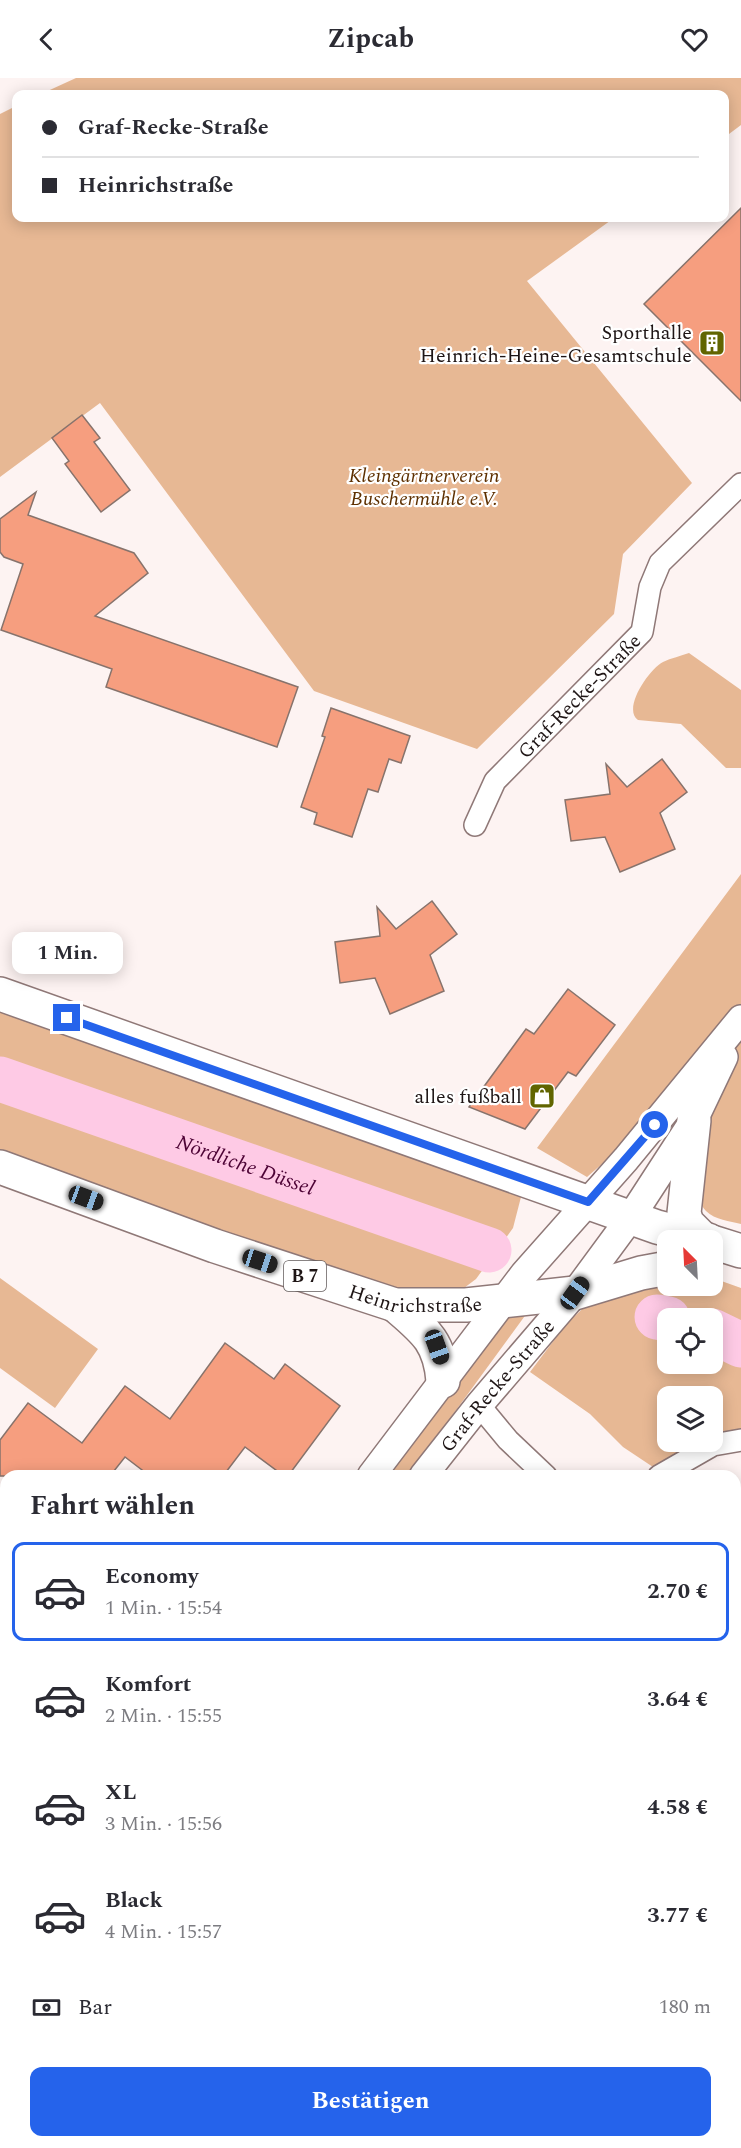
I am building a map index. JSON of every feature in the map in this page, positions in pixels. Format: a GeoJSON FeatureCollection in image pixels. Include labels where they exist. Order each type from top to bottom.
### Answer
{"type":"FeatureCollection","features":[{"type":"Feature","properties":{"kind":"main road"},"geometry":{"type":"LineString","coordinates":[[0,994],[666,1230]]}},
{"type":"Feature","properties":{"kind":"main road"},"geometry":{"type":"LineString","coordinates":[[694,1120],[684,1213],[687,1223],[694,1230]]}},
{"type":"Feature","properties":{"kind":"main road","name":"Heinrichstraße"},"geometry":{"type":"LineString","coordinates":[[0,1167],[215,1246],[395,1305],[502,1303],[575,1293],[657,1270]]}},
{"type":"Feature","properties":{"kind":"main road"},"geometry":{"type":"LineString","coordinates":[[723,1248],[741,1251]]}},
{"type":"Feature","properties":{"kind":"main road"},"geometry":{"type":"LineString","coordinates":[[723,1253],[741,1262]]}},
{"type":"Feature","properties":{"kind":"main road","name":"B 7"},"geometry":{"type":"LineString","coordinates":[[395,1305],[421,1328],[437,1347],[442,1361],[443,1381]]}},
{"type":"Feature","properties":{"kind":"street","name":"Graf-Recke-Straße"},"geometry":{"type":"LineString","coordinates":[[476,825],[495,782],[642,632],[651,581],[660,563],[741,484]]}},
{"type":"Feature","properties":{"kind":"street","name":"Graf-Recke-Straße"},"geometry":{"type":"LineString","coordinates":[[375,1470],[524,1274],[588,1202],[741,1020]]}},
{"type":"Feature","properties":{"kind":"street","name":"Graf-Recke-Straße"},"geometry":{"type":"LineString","coordinates":[[428,1470],[479,1405],[575,1293],[631,1217],[694,1120],[741,1020]]}},
{"type":"Feature","properties":{"kind":"street"},"geometry":{"type":"LineString","coordinates":[[479,1405],[508,1440],[540,1470]]}},
{"type":"Feature","properties":{"kind":"street"},"geometry":{"type":"LineString","coordinates":[[669,1470],[713,1445],[741,1440]]}},
{"type":"Feature","properties":{"kind":"green space"},"geometry":{"type":"Polygon","coordinates":[[[76,78],[741,78],[741,125],[729,134],[729,90],[50,90],[76,78]]]}},
{"type":"Feature","properties":{"kind":"green space","name":"Kleingärtnerverein Buschermühle e.V."},"geometry":{"type":"Polygon","coordinates":[[[12,108],[12,222],[608,222],[527,281],[692,483],[623,554],[614,614],[477,749],[314,691],[100,403],[0,477],[0,114],[12,108]]]}},
{"type":"Feature","properties":{"kind":"green space"},"geometry":{"type":"Polygon","coordinates":[[[689,653],[741,690],[741,768],[726,768],[681,724],[638,720],[634,715],[635,699],[651,672],[669,659],[689,653]]]}},
{"type":"Feature","properties":{"kind":"green space"},"geometry":{"type":"Polygon","coordinates":[[[741,874],[741,1224],[714,1216],[706,1211],[701,1203],[698,1192],[699,1165],[704,1137],[711,1116],[667,1091],[617,1151],[587,1177],[537,1148],[741,874]]]}},
{"type":"Feature","properties":{"kind":"green space"},"geometry":{"type":"Polygon","coordinates":[[[0,1000],[510,1180],[521,1197],[513,1228],[476,1279],[460,1291],[399,1296],[0,1158],[0,1000]]]}},
{"type":"Feature","properties":{"kind":"green space"},"geometry":{"type":"Polygon","coordinates":[[[0,1278],[98,1349],[55,1408],[0,1368],[0,1278]]]}},
{"type":"Feature","properties":{"kind":"green space"},"geometry":{"type":"Polygon","coordinates":[[[723,1282],[741,1288],[741,1430],[723,1434],[723,1386],[657,1386],[657,1452],[690,1452],[658,1470],[623,1447],[590,1414],[530,1372],[567,1323],[589,1303],[657,1285],[657,1296],[723,1296],[723,1282]]]}},
{"type":"Feature","properties":{"kind":"green space"},"geometry":{"type":"Polygon","coordinates":[[[527,1313],[412,1470],[391,1470],[504,1318],[527,1313]]]}},
{"type":"Feature","properties":{"kind":"building","name":"Sporthalle Heinrich-Heine-Gesamtschule"},"geometry":{"type":"Polygon","coordinates":[[[741,208],[741,401],[644,304],[741,208]]]}},
{"type":"Feature","properties":{"kind":"building"},"geometry":{"type":"Polygon","coordinates":[[[82,415],[100,438],[94,442],[130,490],[101,512],[65,464],[69,461],[52,438],[82,415]]]}},
{"type":"Feature","properties":{"kind":"building"},"geometry":{"type":"Polygon","coordinates":[[[36,492],[28,515],[134,553],[148,573],[95,616],[298,687],[277,747],[106,687],[112,669],[1,630],[23,564],[4,557],[0,552],[0,519],[36,492]]]}},
{"type":"Feature","properties":{"kind":"building"},"geometry":{"type":"Polygon","coordinates":[[[331,708],[410,736],[401,763],[389,759],[378,792],[368,789],[352,837],[314,824],[317,813],[301,807],[325,737],[322,736],[331,708]]]}},
{"type":"Feature","properties":{"kind":"building"},"geometry":{"type":"Polygon","coordinates":[[[662,759],[687,792],[660,813],[675,849],[620,872],[605,837],[571,841],[565,800],[610,794],[606,764],[627,787],[662,759]]]}},
{"type":"Feature","properties":{"kind":"building"},"geometry":{"type":"Polygon","coordinates":[[[432,901],[457,934],[430,955],[444,991],[390,1014],[375,978],[340,983],[335,942],[380,936],[377,907],[396,929],[432,901]]]}},
{"type":"Feature","properties":{"kind":"building"},"geometry":{"type":"Polygon","coordinates":[[[568,989],[615,1025],[576,1076],[568,1072],[525,1129],[469,1107],[526,1029],[534,1034],[568,989]]]}},
{"type":"Feature","properties":{"kind":"building"},"geometry":{"type":"Polygon","coordinates":[[[225,1343],[274,1379],[285,1364],[340,1406],[292,1470],[276,1470],[245,1447],[228,1470],[142,1470],[125,1457],[115,1470],[0,1470],[0,1440],[28,1403],[82,1443],[125,1386],[170,1419],[225,1343]]]}},
{"type":"Feature","properties":{"kind":"waterway","name":"Nördliche Düssel"},"geometry":{"type":"LineString","coordinates":[[0,1079],[489,1250]]}},
{"type":"Feature","properties":{"kind":"waterway","name":"Nördliche Düssel"},"geometry":{"type":"LineString","coordinates":[[723,1336],[741,1345]]}},
{"type":"Feature","properties":{"kind":"place","name":"Sporthalle Heinrich-Heine-Gesamtschule"},"geometry":{"type":"Point","coordinates":[712,343]}},
{"type":"Feature","properties":{"kind":"place","name":"alles fußball"},"geometry":{"type":"Point","coordinates":[542,1096]}},
{"type":"Feature","properties":{"kind":"route"},"geometry":{"type":"LineString","coordinates":[[67,1018],[588,1202],[655,1125]]}}]}
